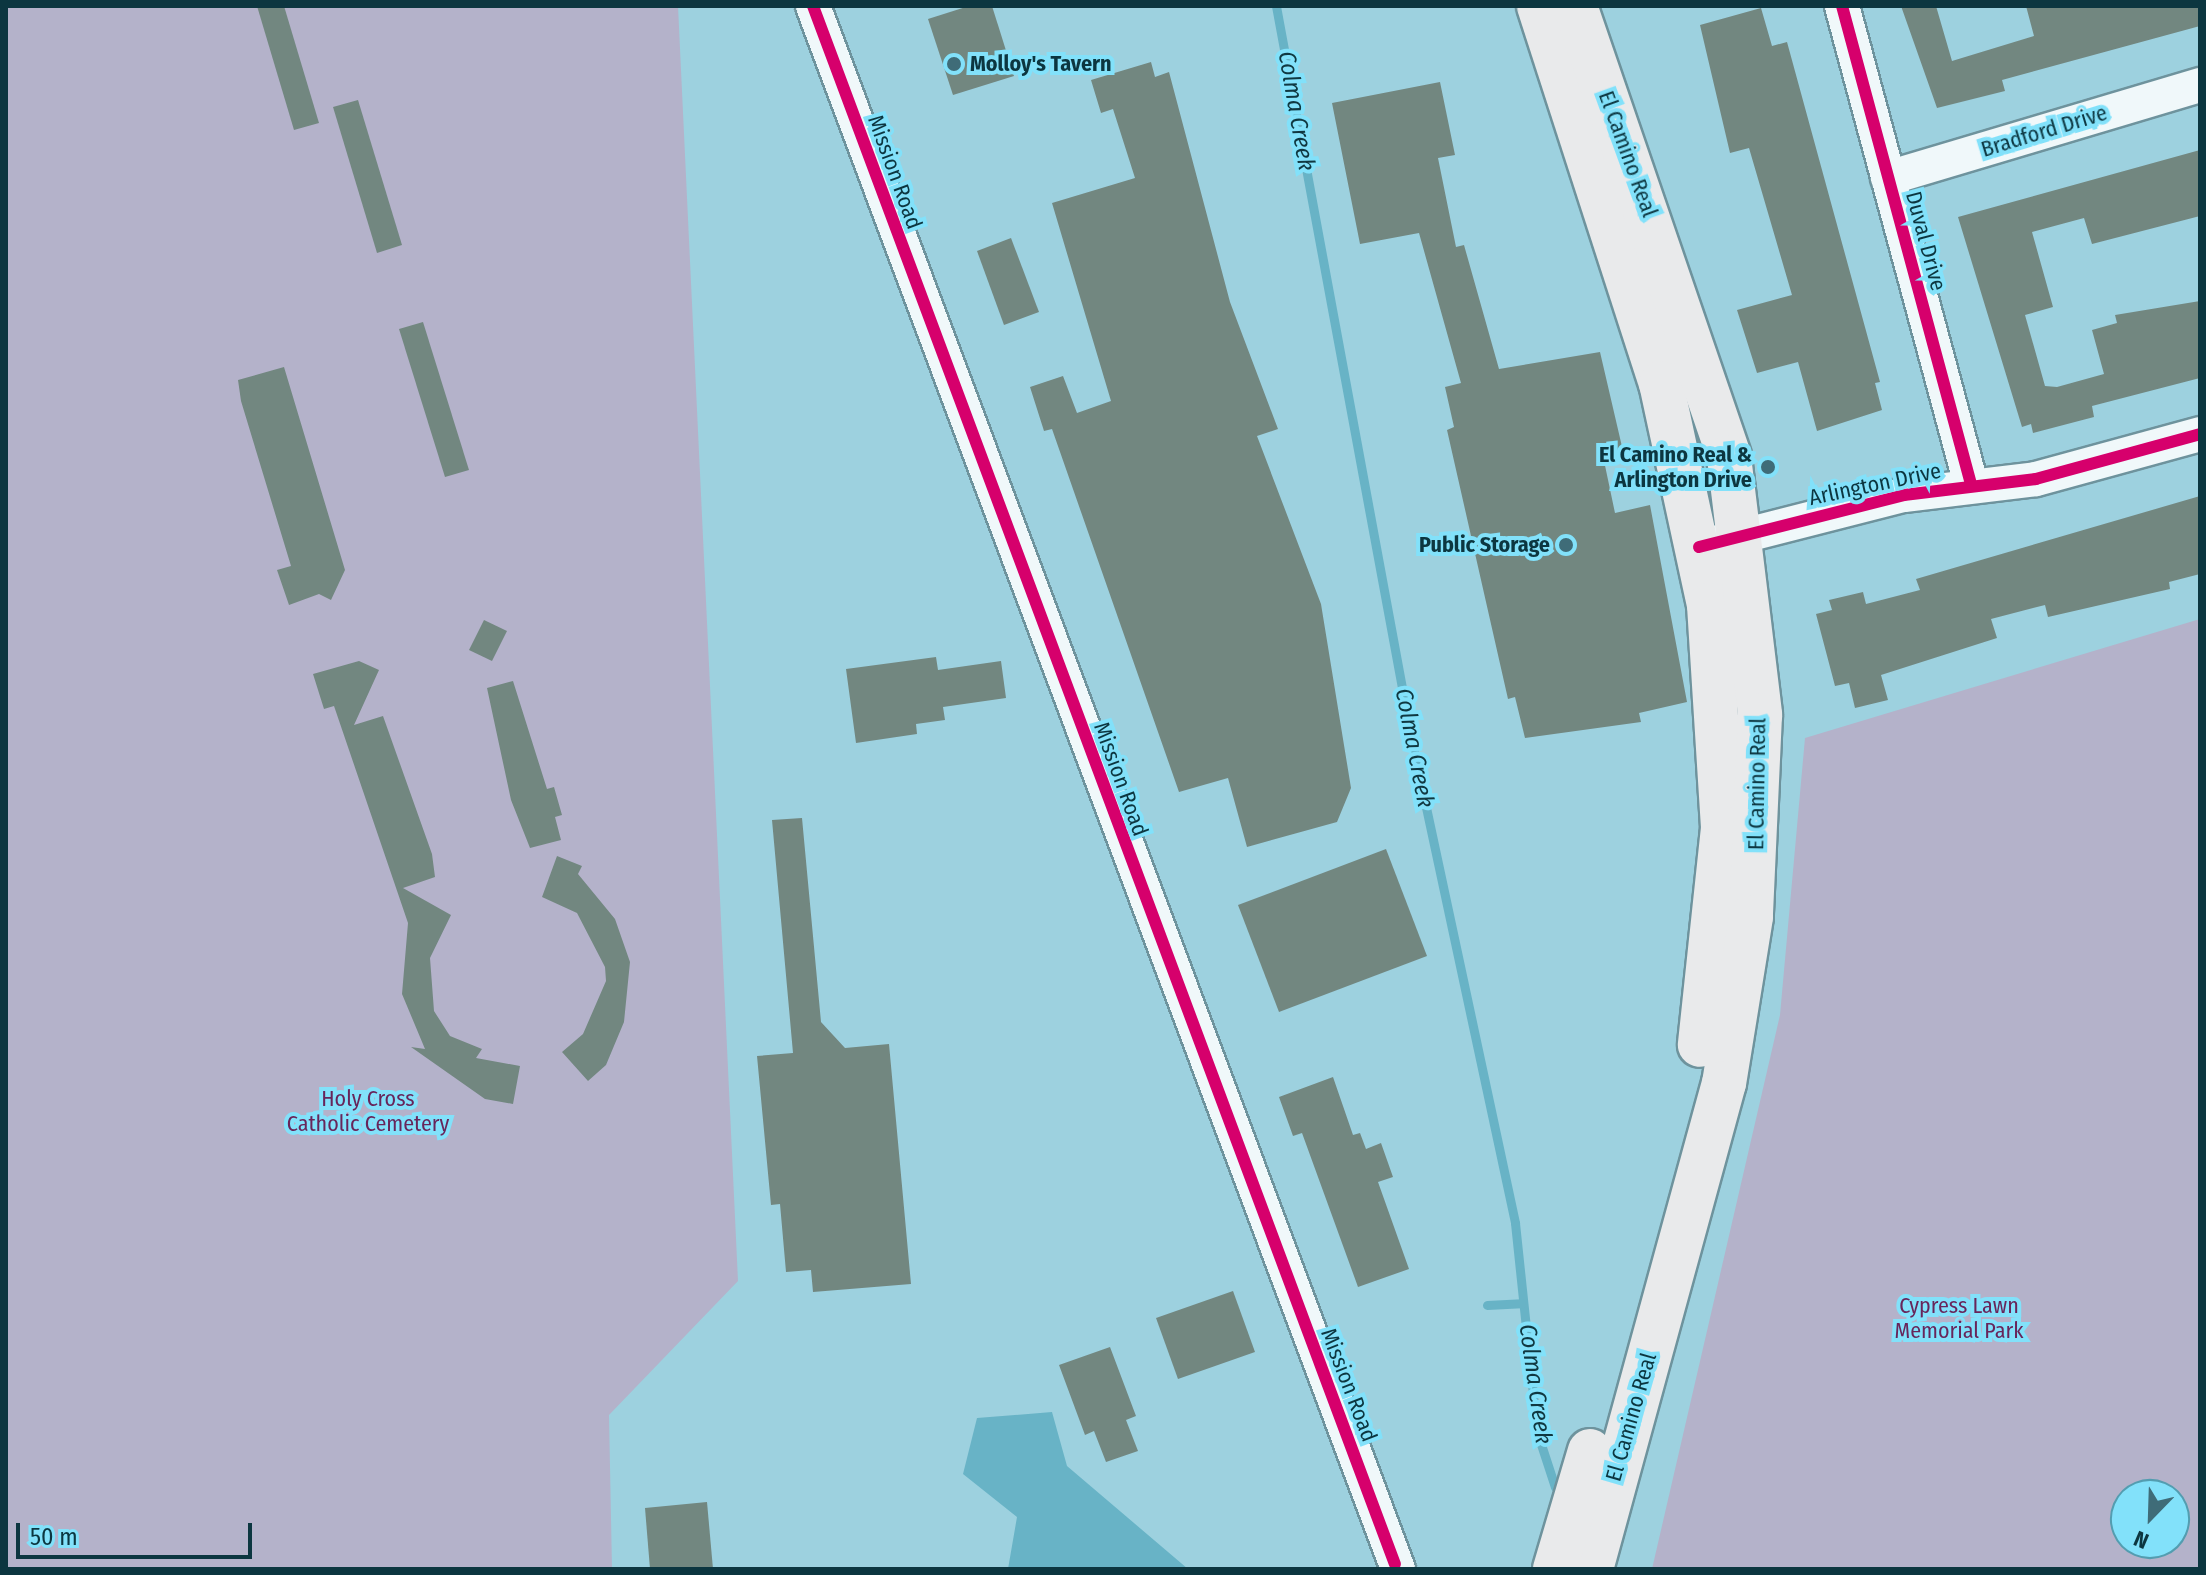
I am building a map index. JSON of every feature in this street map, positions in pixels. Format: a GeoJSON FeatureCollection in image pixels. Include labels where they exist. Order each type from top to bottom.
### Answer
{"type":"FeatureCollection","features":[{"type":"Feature","properties":{"kind":"main road","name":"El Camino Real"},"geometry":{"type":"LineString","coordinates":[[1539,6],[1661,383],[1699,547],[1721,717],[1723,813],[1708,1001],[1672,1172],[1555,1569]]}},
{"type":"Feature","properties":{"kind":"main road","name":"El Camino Real"},"geometry":{"type":"LineString","coordinates":[[1575,6],[1706,374],[1742,535],[1760,715],[1759,826],[1738,1006],[1703,1171],[1591,1569]]}},
{"type":"Feature","properties":{"kind":"street","name":"Mission Road"},"geometry":{"type":"LineString","coordinates":[[813,6],[1397,1568]]}},
{"type":"Feature","properties":{"kind":"street","name":"Duval Drive"},"geometry":{"type":"LineString","coordinates":[[1842,6],[1971,485]]}},
{"type":"Feature","properties":{"kind":"street","name":"Bradford Drive"},"geometry":{"type":"LineString","coordinates":[[1888,178],[2200,85]]}},
{"type":"Feature","properties":{"kind":"street","name":"Arlington Drive"},"geometry":{"type":"LineString","coordinates":[[1699,547],[1971,485],[2036,479],[2200,434]]}},
{"type":"Feature","properties":{"kind":"green space","name":"Holy Cross Catholic Cemetery"},"geometry":{"type":"Polygon","coordinates":[[[6,6],[678,6],[738,1281],[609,1415],[612,1569],[6,1569],[6,6]]]}},
{"type":"Feature","properties":{"kind":"green space","name":"Cypress Lawn Memorial Park"},"geometry":{"type":"Polygon","coordinates":[[[2200,619],[2200,1569],[1652,1569],[1780,1015],[1805,738],[2200,619]]]}},
{"type":"Feature","properties":{"kind":"water"},"geometry":{"type":"Polygon","coordinates":[[[1052,1412],[1067,1466],[1188,1569],[1008,1569],[1017,1517],[963,1474],[977,1418],[1052,1412]]]}},
{"type":"Feature","properties":{"kind":"building"},"geometry":{"type":"Polygon","coordinates":[[[257,6],[284,6],[319,123],[294,130],[257,6]]]}},
{"type":"Feature","properties":{"kind":"building"},"geometry":{"type":"Polygon","coordinates":[[[969,6],[992,6],[1014,76],[953,95],[928,19],[969,6]]]}},
{"type":"Feature","properties":{"kind":"building"},"geometry":{"type":"Polygon","coordinates":[[[1901,6],[1936,6],[1952,61],[2034,36],[2026,6],[2200,6],[2200,26],[2002,80],[2005,91],[1937,108],[1901,6]]]}},
{"type":"Feature","properties":{"kind":"building"},"geometry":{"type":"Polygon","coordinates":[[[1761,8],[1772,46],[1787,42],[1880,382],[1875,383],[1882,410],[1817,431],[1798,362],[1757,373],[1737,310],[1792,295],[1749,148],[1730,153],[1700,25],[1761,8]]]}},
{"type":"Feature","properties":{"kind":"building"},"geometry":{"type":"Polygon","coordinates":[[[1151,62],[1155,77],[1169,72],[1230,302],[1278,429],[1257,436],[1321,604],[1351,788],[1337,822],[1247,847],[1228,778],[1179,792],[1052,429],[1044,431],[1030,387],[1063,376],[1077,413],[1111,401],[1052,203],[1135,178],[1113,109],[1101,113],[1091,80],[1151,62]]]}},
{"type":"Feature","properties":{"kind":"building","name":"Public Storage"},"geometry":{"type":"Polygon","coordinates":[[[1440,82],[1455,155],[1438,158],[1456,247],[1464,245],[1499,369],[1600,352],[1623,451],[1603,456],[1615,513],[1650,505],[1687,702],[1639,713],[1641,722],[1525,738],[1515,697],[1508,699],[1447,430],[1454,427],[1445,387],[1461,383],[1419,233],[1360,244],[1332,103],[1440,82]]]}},
{"type":"Feature","properties":{"kind":"building"},"geometry":{"type":"Polygon","coordinates":[[[358,100],[402,245],[377,253],[333,107],[358,100]]]}},
{"type":"Feature","properties":{"kind":"building"},"geometry":{"type":"Polygon","coordinates":[[[2200,150],[2200,216],[2092,244],[2084,218],[2032,232],[2053,307],[2025,315],[2045,386],[2057,387],[2104,374],[2092,330],[2117,323],[2115,315],[2200,301],[2200,378],[2092,406],[2094,417],[2033,433],[2031,424],[2022,427],[1958,217],[2200,150]]]}},
{"type":"Feature","properties":{"kind":"building"},"geometry":{"type":"Polygon","coordinates":[[[1011,238],[1039,312],[1004,325],[977,251],[1011,238]]]}},
{"type":"Feature","properties":{"kind":"building"},"geometry":{"type":"Polygon","coordinates":[[[423,322],[469,470],[445,477],[399,329],[423,322]]]}},
{"type":"Feature","properties":{"kind":"building"},"geometry":{"type":"Polygon","coordinates":[[[284,367],[345,570],[331,600],[319,594],[289,605],[277,570],[291,566],[241,401],[238,380],[284,367]]]}},
{"type":"Feature","properties":{"kind":"building"},"geometry":{"type":"Polygon","coordinates":[[[2200,496],[2200,574],[2169,582],[2170,589],[2048,617],[2045,605],[1991,619],[1997,638],[1881,675],[1888,700],[1855,708],[1849,683],[1835,686],[1816,614],[1832,610],[1829,600],[1863,592],[1866,604],[1920,590],[1916,579],[2200,496]]]}},
{"type":"Feature","properties":{"kind":"building"},"geometry":{"type":"Polygon","coordinates":[[[484,620],[507,631],[492,661],[469,650],[484,620]]]}},
{"type":"Feature","properties":{"kind":"building"},"geometry":{"type":"Polygon","coordinates":[[[936,657],[938,670],[1001,661],[1006,698],[943,707],[945,720],[916,724],[917,734],[856,743],[846,669],[936,657]]]}},
{"type":"Feature","properties":{"kind":"building"},"geometry":{"type":"Polygon","coordinates":[[[359,661],[379,670],[354,725],[383,716],[432,854],[435,877],[403,888],[451,915],[430,958],[434,1011],[450,1036],[482,1049],[476,1058],[520,1066],[513,1104],[485,1099],[411,1047],[425,1049],[402,994],[408,923],[334,706],[324,709],[313,674],[359,661]]]}},
{"type":"Feature","properties":{"kind":"building"},"geometry":{"type":"Polygon","coordinates":[[[513,681],[547,789],[554,787],[562,815],[555,817],[561,840],[530,848],[511,800],[487,688],[513,681]]]}},
{"type":"Feature","properties":{"kind":"building"},"geometry":{"type":"Polygon","coordinates":[[[802,818],[821,1022],[845,1048],[889,1044],[911,1284],[813,1292],[811,1270],[786,1272],[780,1204],[771,1205],[757,1056],[793,1053],[772,820],[802,818]]]}},
{"type":"Feature","properties":{"kind":"building"},"geometry":{"type":"Polygon","coordinates":[[[1386,849],[1427,956],[1279,1012],[1238,905],[1386,849]]]}},
{"type":"Feature","properties":{"kind":"building"},"geometry":{"type":"Polygon","coordinates":[[[557,856],[582,866],[578,874],[615,919],[630,962],[624,1022],[606,1065],[588,1081],[562,1052],[583,1034],[606,981],[605,967],[577,913],[542,897],[557,856]]]}},
{"type":"Feature","properties":{"kind":"building"},"geometry":{"type":"Polygon","coordinates":[[[1333,1077],[1353,1135],[1360,1133],[1366,1149],[1381,1143],[1393,1177],[1378,1182],[1409,1269],[1358,1287],[1302,1133],[1293,1136],[1279,1097],[1333,1077]]]}},
{"type":"Feature","properties":{"kind":"building"},"geometry":{"type":"Polygon","coordinates":[[[1233,1291],[1255,1352],[1178,1379],[1156,1318],[1233,1291]]]}},
{"type":"Feature","properties":{"kind":"building"},"geometry":{"type":"Polygon","coordinates":[[[1110,1347],[1136,1416],[1126,1420],[1138,1451],[1106,1462],[1094,1431],[1085,1435],[1059,1365],[1110,1347]]]}},
{"type":"Feature","properties":{"kind":"building"},"geometry":{"type":"Polygon","coordinates":[[[707,1502],[713,1569],[650,1569],[645,1508],[707,1502]]]}},
{"type":"Feature","properties":{"kind":"waterway","name":"Colma Creek"},"geometry":{"type":"LineString","coordinates":[[1276,6],[1412,742],[1515,1223],[1537,1432],[1555,1487]]}},
{"type":"Feature","properties":{"kind":"waterway"},"geometry":{"type":"LineString","coordinates":[[1487,1305],[1521,1303]]}},
{"type":"Feature","properties":{"kind":"cycle path"},"geometry":{"type":"LineString","coordinates":[[813,6],[1395,1564]]}},
{"type":"Feature","properties":{"kind":"cycle path"},"geometry":{"type":"LineString","coordinates":[[1842,6],[1971,485]]}},
{"type":"Feature","properties":{"kind":"cycle path"},"geometry":{"type":"LineString","coordinates":[[1699,547],[1904,495],[2036,479],[2200,434]]}},
{"type":"Feature","properties":{"kind":"place","name":"Molloy's Tavern"},"geometry":{"type":"Point","coordinates":[954,64]}},
{"type":"Feature","properties":{"kind":"place","name":"El Camino Real & Arlington Drive"},"geometry":{"type":"Point","coordinates":[1768,467]}},
{"type":"Feature","properties":{"kind":"place","name":"Public Storage"},"geometry":{"type":"Point","coordinates":[1566,545]}}]}
